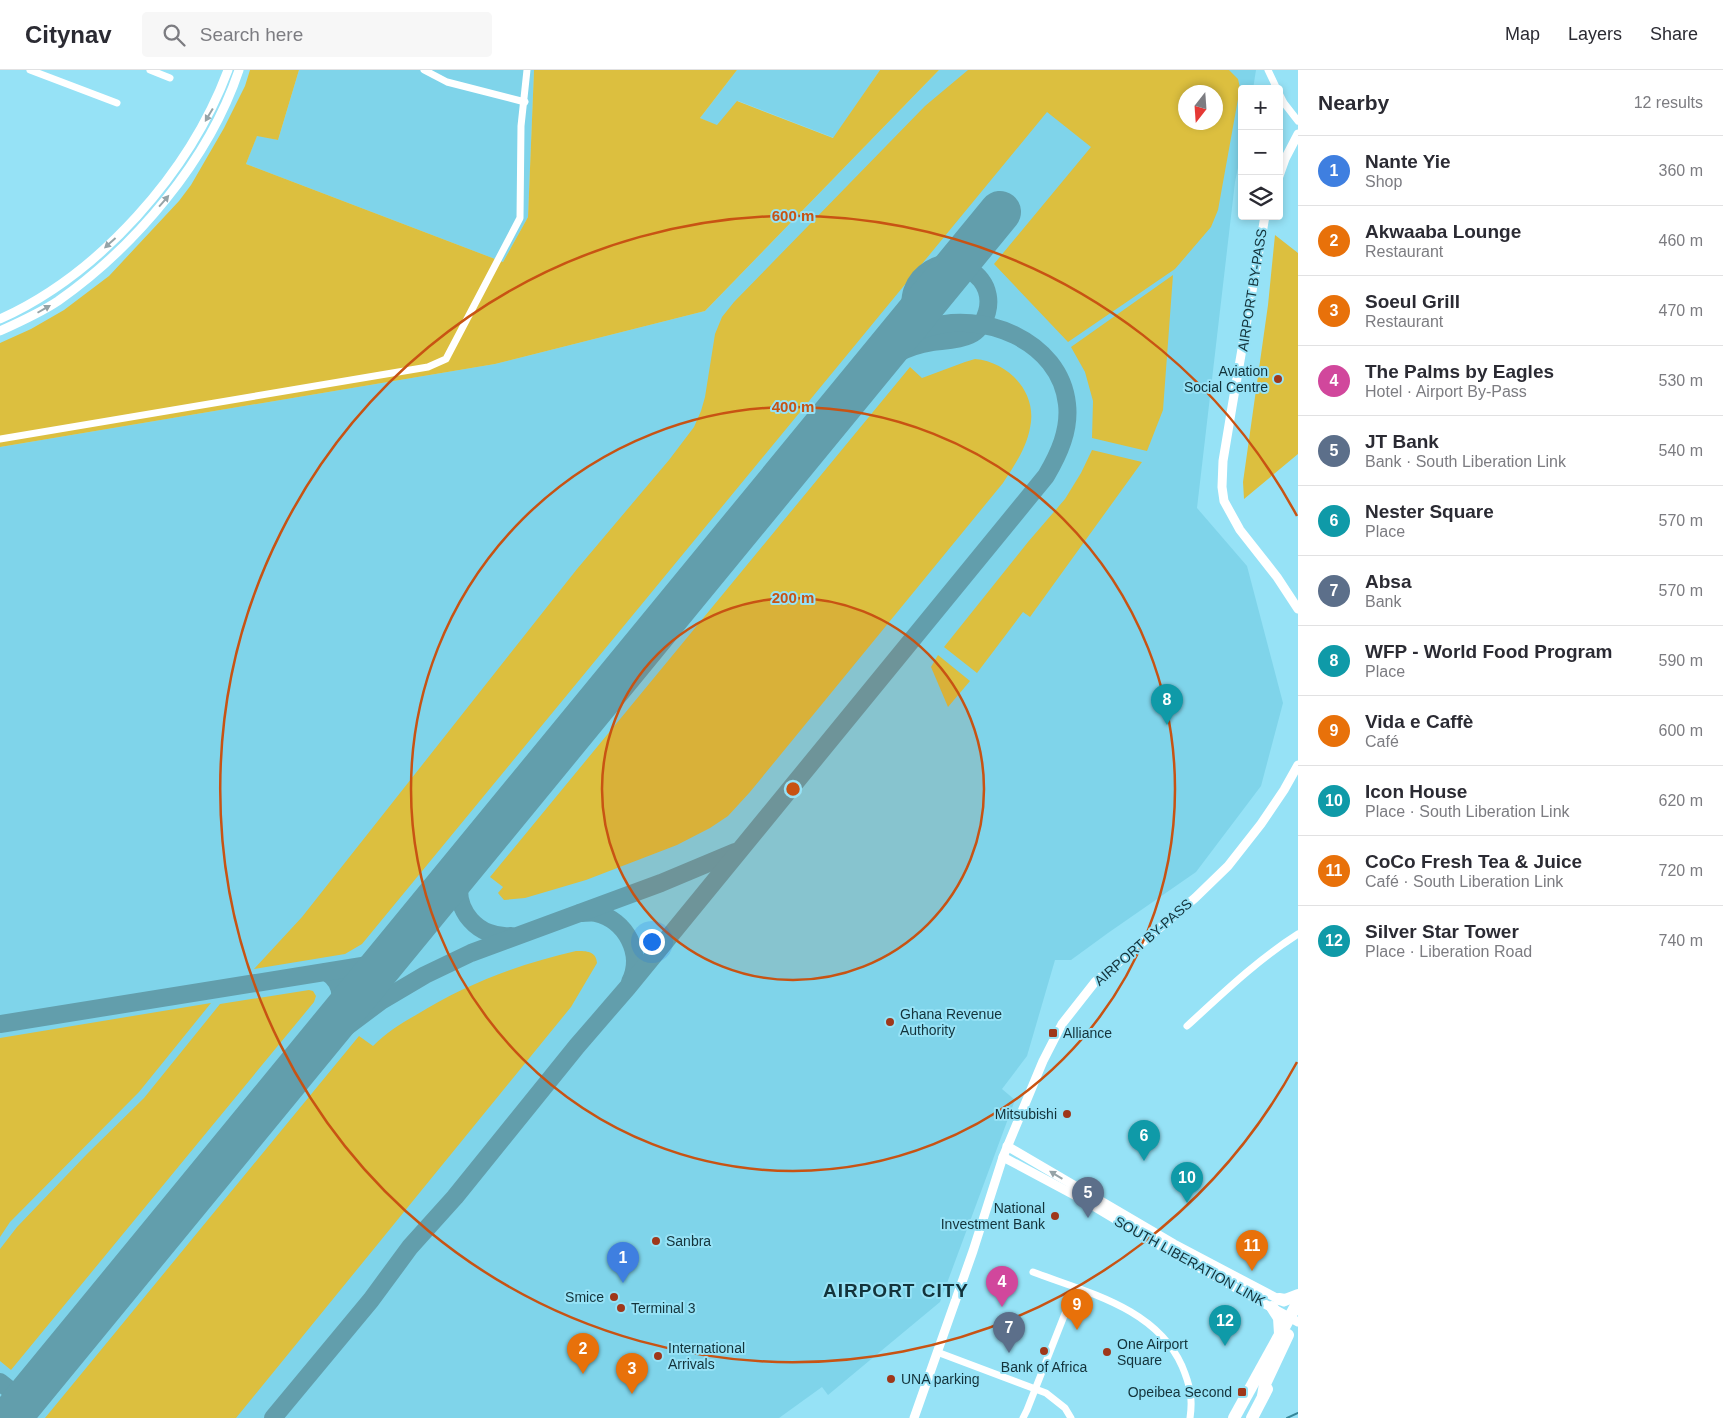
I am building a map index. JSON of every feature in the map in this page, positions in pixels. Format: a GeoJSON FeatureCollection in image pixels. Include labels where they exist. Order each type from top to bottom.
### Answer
{"type":"FeatureCollection","features":[{"type":"Feature","properties":{"kind":"highway"},"geometry":{"type":"LineString","coordinates":[[1280,1334],[1279,1318],[1275,1303],[1298,1294]]}},
{"type":"Feature","properties":{"kind":"highway"},"geometry":{"type":"LineString","coordinates":[[1234,1418],[1280,1334],[1296,1313]]}},
{"type":"Feature","properties":{"kind":"highway"},"geometry":{"type":"LineString","coordinates":[[1263,1396],[1265,1384],[1296,1313]]}},
{"type":"Feature","properties":{"kind":"highway"},"geometry":{"type":"LineString","coordinates":[[1252,1418],[1297,1339]]}},
{"type":"Feature","properties":{"kind":"main road"},"geometry":{"type":"LineString","coordinates":[[0,319],[58,286],[81,269],[123,231],[163,185],[188,148],[213,108],[228,70]]}},
{"type":"Feature","properties":{"kind":"main road"},"geometry":{"type":"LineString","coordinates":[[0,331],[57,301],[102,267],[134,234],[170,193],[196,159],[218,121],[239,70]]}},
{"type":"Feature","properties":{"kind":"main road"},"geometry":{"type":"LineString","coordinates":[[1279,175],[1298,134]]}},
{"type":"Feature","properties":{"kind":"main road","name":"AIRPORT BY-PASS"},"geometry":{"type":"LineString","coordinates":[[1264,220],[1223,461],[1222,487],[1224,501],[1235,522],[1277,577],[1298,609]]}},
{"type":"Feature","properties":{"kind":"main road","name":"AIRPORT BY-PASS"},"geometry":{"type":"LineString","coordinates":[[914,1418],[973,1251],[1003,1157],[1053,1039],[1068,1015],[1095,982],[1195,898],[1228,866],[1261,824],[1298,765]]}},
{"type":"Feature","properties":{"kind":"main road","name":"SOUTH LIBERATION LINK"},"geometry":{"type":"LineString","coordinates":[[1008,1146],[1275,1303]]}},
{"type":"Feature","properties":{"kind":"main road","name":"SOUTH LIBERATION LINK"},"geometry":{"type":"LineString","coordinates":[[1003,1157],[1078,1197],[1170,1252],[1296,1313]]}},
{"type":"Feature","properties":{"kind":"street"},"geometry":{"type":"LineString","coordinates":[[30,70],[117,103]]}},
{"type":"Feature","properties":{"kind":"street"},"geometry":{"type":"LineString","coordinates":[[150,70],[170,78]]}},
{"type":"Feature","properties":{"kind":"street"},"geometry":{"type":"LineString","coordinates":[[424,70],[448,82],[525,102]]}},
{"type":"Feature","properties":{"kind":"street"},"geometry":{"type":"LineString","coordinates":[[0,439],[428,367],[446,359],[520,218],[521,126],[527,70]]}},
{"type":"Feature","properties":{"kind":"street"},"geometry":{"type":"LineString","coordinates":[[1268,70],[1275,85]]}},
{"type":"Feature","properties":{"kind":"street"},"geometry":{"type":"LineString","coordinates":[[1283,101],[1298,121]]}},
{"type":"Feature","properties":{"kind":"street"},"geometry":{"type":"LineString","coordinates":[[1186,1026],[1237,980],[1275,949],[1298,934]]}},
{"type":"Feature","properties":{"kind":"street"},"geometry":{"type":"LineString","coordinates":[[1033,1272],[1129,1310],[1157,1330],[1168,1342],[1178,1358],[1191,1390],[1193,1402],[1190,1418]]}},
{"type":"Feature","properties":{"kind":"street"},"geometry":{"type":"LineString","coordinates":[[1022,1418],[1036,1389],[1075,1288]]}},
{"type":"Feature","properties":{"kind":"street"},"geometry":{"type":"LineString","coordinates":[[936,1352],[1036,1389],[1057,1400],[1072,1418]]}},
{"type":"Feature","properties":{"kind":"shaded area"},"geometry":{"type":"Polygon","coordinates":[[[250,70],[299,70],[278,140],[257,136],[246,164],[503,262],[528,217],[534,70],[737,70],[700,118],[717,125],[737,101],[833,138],[880,70],[939,70],[705,311],[495,364],[0,447],[0,343],[31,329],[64,310],[109,276],[179,201],[191,185],[224,128],[245,86],[250,70]]]}},
{"type":"Feature","properties":{"kind":"shaded area"},"geometry":{"type":"Polygon","coordinates":[[[299,70],[534,70],[528,217],[503,262],[246,164],[257,135],[278,140],[299,70]]]}},
{"type":"Feature","properties":{"kind":"shaded area"},"geometry":{"type":"Polygon","coordinates":[[[737,70],[880,70],[834,138],[738,101],[717,126],[700,118],[737,70]]]}},
{"type":"Feature","properties":{"kind":"shaded area"},"geometry":{"type":"Polygon","coordinates":[[[939,70],[1256,70],[1254,85],[1238,85],[1238,168],[1197,508],[1247,566],[1283,703],[1261,786],[1196,872],[1071,960],[1055,960],[1027,1056],[1002,1089],[1015,1100],[940,1302],[828,1395],[822,1387],[779,1418],[0,1418],[0,447],[495,364],[705,311],[939,70]]]}},
{"type":"Feature","properties":{"kind":"shaded area"},"geometry":{"type":"Polygon","coordinates":[[[968,70],[1229,70],[1238,79],[1238,99],[1218,210],[1211,227],[1175,269],[1068,342],[994,264],[1091,147],[1047,112],[362,944],[345,954],[254,969],[302,917],[577,569],[669,460],[694,427],[705,397],[715,334],[722,317],[734,302],[925,106],[968,70]]]}},
{"type":"Feature","properties":{"kind":"shaded area","name":"Aviation Social Centre"},"geometry":{"type":"Polygon","coordinates":[[[1275,235],[1298,253],[1298,454],[1244,499],[1243,482],[1268,305],[1275,235]]]}},
{"type":"Feature","properties":{"kind":"shaded area"},"geometry":{"type":"Polygon","coordinates":[[[1173,275],[1163,410],[1147,451],[1092,438],[1093,401],[1085,372],[1071,347],[1173,275]]]}},
{"type":"Feature","properties":{"kind":"shaded area"},"geometry":{"type":"Polygon","coordinates":[[[975,359],[987,361],[1009,373],[1025,392],[1030,403],[1030,428],[1026,443],[1019,457],[1003,483],[750,792],[728,816],[710,828],[677,845],[586,880],[525,898],[504,900],[498,893],[503,887],[490,877],[910,367],[922,378],[975,359]]]}},
{"type":"Feature","properties":{"kind":"shaded area"},"geometry":{"type":"Polygon","coordinates":[[[1092,450],[1142,462],[1030,617],[1023,612],[977,673],[944,647],[1065,499],[1092,450]]]}},
{"type":"Feature","properties":{"kind":"shaded area"},"geometry":{"type":"Polygon","coordinates":[[[938,655],[970,681],[948,707],[931,667],[938,655]]]}},
{"type":"Feature","properties":{"kind":"shaded area"},"geometry":{"type":"Polygon","coordinates":[[[576,951],[593,954],[597,963],[571,1007],[236,1418],[45,1418],[359,1036],[373,1046],[404,1022],[454,994],[493,976],[534,962],[576,951]]]}},
{"type":"Feature","properties":{"kind":"shaded area"},"geometry":{"type":"Polygon","coordinates":[[[309,990],[313,991],[316,996],[314,1002],[11,1370],[0,1361],[0,1249],[17,1227],[144,1098],[220,1004],[309,990]]]}},
{"type":"Feature","properties":{"kind":"shaded area"},"geometry":{"type":"Polygon","coordinates":[[[211,1003],[139,1092],[10,1222],[0,1237],[0,1038],[211,1003]]]}},
{"type":"Feature","properties":{"kind":"waterway"},"geometry":{"type":"LineString","coordinates":[[1287,1418],[1298,1413]]}},
{"type":"Feature","properties":{"kind":"taxiway"},"geometry":{"type":"LineString","coordinates":[[853,391],[878,366],[900,352],[922,344],[958,339],[973,333],[979,328],[987,312],[988,295],[985,287],[973,272],[955,265],[942,264],[930,269],[916,283],[911,294],[908,312],[895,339]]}},
{"type":"Feature","properties":{"kind":"taxiway"},"geometry":{"type":"LineString","coordinates":[[273,1418],[371,1300],[410,1247],[455,1197],[1046,476],[1063,441],[1067,423],[1067,404],[1061,382],[1050,363],[1034,347],[1015,335],[994,327],[971,323],[949,323],[927,328],[914,334],[901,341],[879,358]]}},
{"type":"Feature","properties":{"kind":"taxiway"},"geometry":{"type":"LineString","coordinates":[[483,841],[462,873],[459,890],[461,901],[464,911],[479,927],[488,933],[499,936],[511,936]]}},
{"type":"Feature","properties":{"kind":"taxiway"},"geometry":{"type":"LineString","coordinates":[[305,1058],[381,1001],[425,975],[471,953],[661,883],[735,852]]}},
{"type":"Feature","properties":{"kind":"taxiway"},"geometry":{"type":"LineString","coordinates":[[580,913],[594,913],[607,917],[624,931],[630,940],[635,960],[630,982]]}},
{"type":"Feature","properties":{"kind":"taxiway"},"geometry":{"type":"LineString","coordinates":[[0,1024],[362,966],[380,960],[394,950]]}},
{"type":"Feature","properties":{"kind":"taxiway"},"geometry":{"type":"LineString","coordinates":[[326,972],[337,982],[341,996],[341,1003],[333,1024]]}},
{"type":"Feature","properties":{"kind":"taxiway"},"geometry":{"type":"LineString","coordinates":[[0,1382],[24,1401]]}},
{"type":"Feature","properties":{"kind":"runway"},"geometry":{"type":"LineString","coordinates":[[10,1418],[1000,212]]}},
{"type":"Feature","properties":{"kind":"place","name":"Aviation Social Centre"},"geometry":{"type":"Point","coordinates":[1278,379]}},
{"type":"Feature","properties":{"kind":"place","name":"WFP - World Food Program"},"geometry":{"type":"Point","coordinates":[1167,725]}},
{"type":"Feature","properties":{"kind":"place","name":"Ghana Revenue Authority"},"geometry":{"type":"Point","coordinates":[890,1022]}},
{"type":"Feature","properties":{"kind":"place","name":"Alliance"},"geometry":{"type":"Point","coordinates":[1053,1033]}},
{"type":"Feature","properties":{"kind":"place","name":"Mitsubishi"},"geometry":{"type":"Point","coordinates":[1067,1114]}},
{"type":"Feature","properties":{"kind":"place","name":"Nester Square"},"geometry":{"type":"Point","coordinates":[1144,1161]}},
{"type":"Feature","properties":{"kind":"place","name":"Icon House"},"geometry":{"type":"Point","coordinates":[1187,1203]}},
{"type":"Feature","properties":{"kind":"place","name":"National Investment Bank"},"geometry":{"type":"Point","coordinates":[1055,1216]}},
{"type":"Feature","properties":{"kind":"place","name":"JT Bank"},"geometry":{"type":"Point","coordinates":[1088,1218]}},
{"type":"Feature","properties":{"kind":"place","name":"Sanbra"},"geometry":{"type":"Point","coordinates":[656,1241]}},
{"type":"Feature","properties":{"kind":"place","name":"CoCo Fresh Tea & Juice"},"geometry":{"type":"Point","coordinates":[1252,1271]}},
{"type":"Feature","properties":{"kind":"place","name":"Nante Yie"},"geometry":{"type":"Point","coordinates":[623,1283]}},
{"type":"Feature","properties":{"kind":"place","name":"Smice"},"geometry":{"type":"Point","coordinates":[614,1297]}},
{"type":"Feature","properties":{"kind":"place","name":"The Palms by Eagles"},"geometry":{"type":"Point","coordinates":[1002,1307]}},
{"type":"Feature","properties":{"kind":"place","name":"Terminal 3"},"geometry":{"type":"Point","coordinates":[621,1308]}},
{"type":"Feature","properties":{"kind":"place","name":"Vida e Caffè"},"geometry":{"type":"Point","coordinates":[1077,1330]}},
{"type":"Feature","properties":{"kind":"place","name":"Silver Star Tower"},"geometry":{"type":"Point","coordinates":[1225,1346]}},
{"type":"Feature","properties":{"kind":"place","name":"Bank of Africa"},"geometry":{"type":"Point","coordinates":[1044,1351]}},
{"type":"Feature","properties":{"kind":"place","name":"One Airport Square"},"geometry":{"type":"Point","coordinates":[1107,1352]}},
{"type":"Feature","properties":{"kind":"place","name":"Absa"},"geometry":{"type":"Point","coordinates":[1009,1353]}},
{"type":"Feature","properties":{"kind":"place","name":"International Arrivals"},"geometry":{"type":"Point","coordinates":[658,1356]}},
{"type":"Feature","properties":{"kind":"place","name":"Akwaaba Lounge"},"geometry":{"type":"Point","coordinates":[583,1374]}},
{"type":"Feature","properties":{"kind":"place","name":"UNA parking"},"geometry":{"type":"Point","coordinates":[891,1379]}},
{"type":"Feature","properties":{"kind":"place","name":"Opeibea Second"},"geometry":{"type":"Point","coordinates":[1242,1392]}},
{"type":"Feature","properties":{"kind":"place","name":"Soeul Grill"},"geometry":{"type":"Point","coordinates":[632,1394]}},
{"type":"Feature","properties":{"kind":"district","name":"AIRPORT CITY"},"geometry":{"type":"Point","coordinates":[896,1290]}}]}
